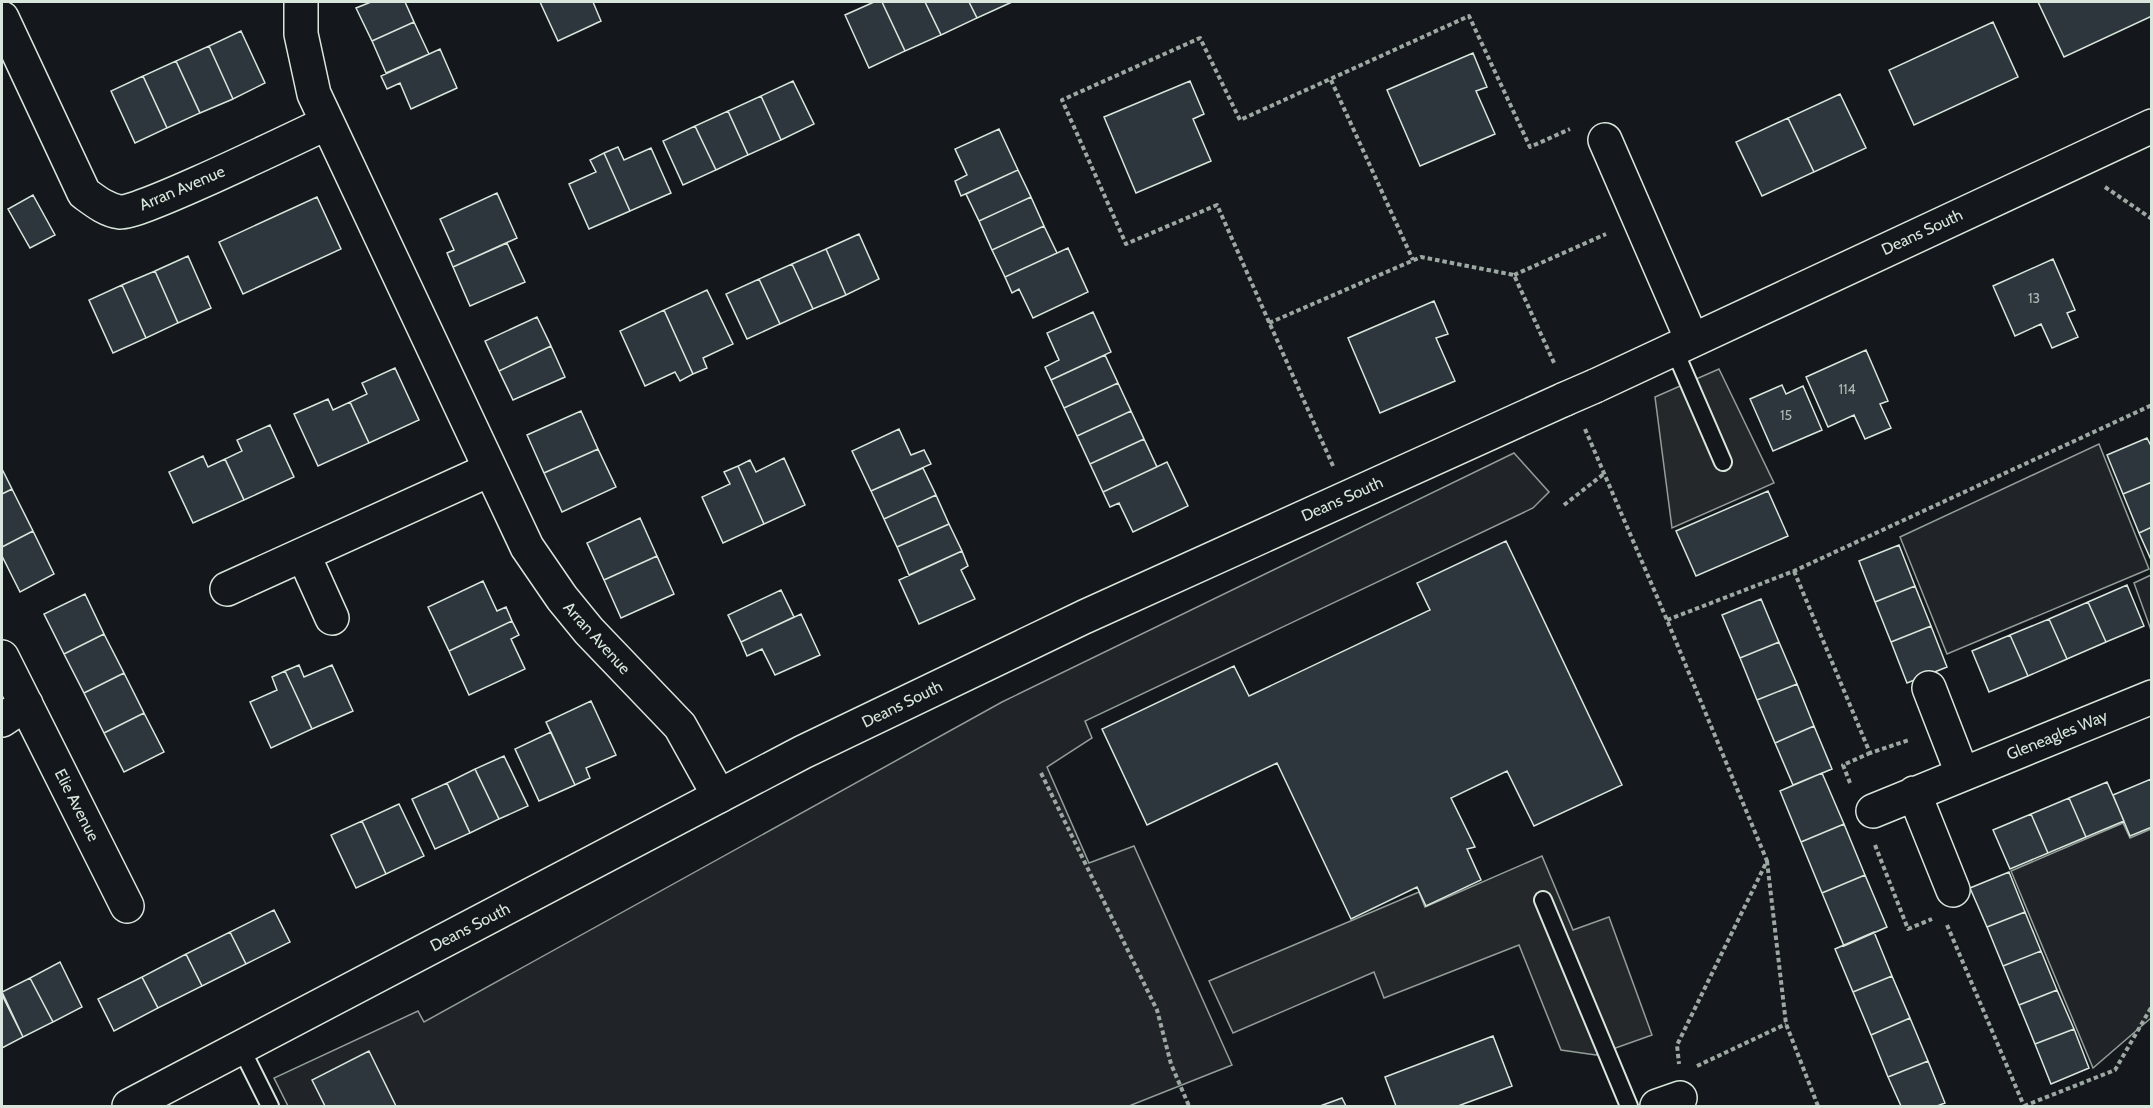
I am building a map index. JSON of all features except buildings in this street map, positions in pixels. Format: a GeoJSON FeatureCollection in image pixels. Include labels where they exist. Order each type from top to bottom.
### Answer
{"type":"FeatureCollection","features":[{"type":"Feature","properties":{"kind":"street","name":"Arran Avenue"},"geometry":{"type":"LineString","coordinates":[[301,2],[301,34],[314,94],[489,470],[528,547],[562,598],[589,631],[680,726],[719,796]]}},
{"type":"Feature","properties":{"kind":"street","name":"Arran Avenue"},"geometry":{"type":"LineString","coordinates":[[2,18],[84,193],[99,205],[122,213],[156,201],[327,123]]}},
{"type":"Feature","properties":{"kind":"street","name":"Deans South"},"geometry":{"type":"LineString","coordinates":[[129,1107],[240,1046],[553,885],[803,752],[1084,617],[1568,396],[1595,386],[2151,126]]}},
{"type":"Feature","properties":{"kind":"street"},"geometry":{"type":"LineString","coordinates":[[1605,140],[1639,219],[1683,344]]}},
{"type":"Feature","properties":{"kind":"street"},"geometry":{"type":"LineString","coordinates":[[227,589],[489,470]]}},
{"type":"Feature","properties":{"kind":"street"},"geometry":{"type":"LineString","coordinates":[[304,556],[332,618]]}},
{"type":"Feature","properties":{"kind":"street","name":"Elie Avenue"},"geometry":{"type":"LineString","coordinates":[[2,657],[14,712],[127,906]]}},
{"type":"Feature","properties":{"kind":"street"},"geometry":{"type":"LineString","coordinates":[[1929,688],[1962,773]]}},
{"type":"Feature","properties":{"kind":"street","name":"Gleneagles Way"},"geometry":{"type":"LineString","coordinates":[[1873,811],[2151,697]]}},
{"type":"Feature","properties":{"kind":"street"},"geometry":{"type":"LineString","coordinates":[[1914,793],[1953,890]]}},
{"type":"Feature","properties":{"kind":"lane"},"geometry":{"type":"LineString","coordinates":[[1683,344],[1723,462]]}},
{"type":"Feature","properties":{"kind":"lane"},"geometry":{"type":"LineString","coordinates":[[1543,900],[1629,1107]]}},
{"type":"Feature","properties":{"kind":"lane"},"geometry":{"type":"LineString","coordinates":[[240,1046],[270,1107]]}},
{"type":"Feature","properties":{"kind":"path"},"geometry":{"type":"LineString","coordinates":[[1334,502],[1269,323],[1217,205],[1126,244],[1062,100],[1200,38],[1240,120],[1469,16],[1530,147],[1595,118],[1605,140]]}},
{"type":"Feature","properties":{"kind":"path"},"geometry":{"type":"LineString","coordinates":[[1331,80],[1413,260]]}},
{"type":"Feature","properties":{"kind":"path"},"geometry":{"type":"LineString","coordinates":[[2070,164],[2151,219]]}},
{"type":"Feature","properties":{"kind":"path"},"geometry":{"type":"LineString","coordinates":[[1269,323],[1421,256],[1514,275],[1639,219]]}},
{"type":"Feature","properties":{"kind":"path"},"geometry":{"type":"LineString","coordinates":[[1514,275],[1605,473],[1767,861],[1786,1024],[1818,1107]]}},
{"type":"Feature","properties":{"kind":"path"},"geometry":{"type":"LineString","coordinates":[[1667,620],[1794,571],[2151,405]]}},
{"type":"Feature","properties":{"kind":"path"},"geometry":{"type":"LineString","coordinates":[[1564,505],[1605,473]]}},
{"type":"Feature","properties":{"kind":"path"},"geometry":{"type":"LineString","coordinates":[[1794,571],[1869,753],[1944,728]]}},
{"type":"Feature","properties":{"kind":"path"},"geometry":{"type":"LineString","coordinates":[[1041,774],[1157,1010],[1172,1064],[1189,1107]]}},
{"type":"Feature","properties":{"kind":"path"},"geometry":{"type":"LineString","coordinates":[[1673,1093],[1677,1045],[1767,861]]}},
{"type":"Feature","properties":{"kind":"path"},"geometry":{"type":"LineString","coordinates":[[1953,890],[1939,902],[1942,915],[2024,1107],[2115,1070],[2151,1006]]}},
{"type":"Feature","properties":{"kind":"path"},"geometry":{"type":"LineString","coordinates":[[1673,1093],[1786,1024]]}},
{"type":"Feature","properties":{"kind":"shaded area"},"geometry":{"type":"Polygon","coordinates":[[[1719,369],[1774,483],[1672,528],[1655,397],[1719,369]]]}},
{"type":"Feature","properties":{"kind":"shaded area"},"geometry":{"type":"Polygon","coordinates":[[[2099,444],[2149,569],[1947,654],[1900,537],[2099,444]]]}},
{"type":"Feature","properties":{"kind":"shaded area"},"geometry":{"type":"Polygon","coordinates":[[[1514,453],[1549,492],[1533,508],[1085,721],[1092,738],[1047,767],[1089,863],[1134,846],[1232,1065],[1129,1106],[288,1106],[274,1078],[418,1011],[424,1022],[1002,702],[1514,453]]]}},
{"type":"Feature","properties":{"kind":"shaded area"},"geometry":{"type":"Polygon","coordinates":[[[2151,575],[2151,630],[2134,583],[2151,575]]]}},
{"type":"Feature","properties":{"kind":"shaded area"},"geometry":{"type":"Polygon","coordinates":[[[2123,823],[2130,838],[2151,829],[2151,1018],[2093,1068],[2011,871],[2123,823]]]}},
{"type":"Feature","properties":{"kind":"shaded area"},"geometry":{"type":"Polygon","coordinates":[[[1542,856],[1573,930],[1609,917],[1652,1035],[1596,1055],[1561,1050],[1519,945],[1384,998],[1374,972],[1233,1033],[1209,981],[1419,892],[1425,907],[1542,856]]]}}]}
